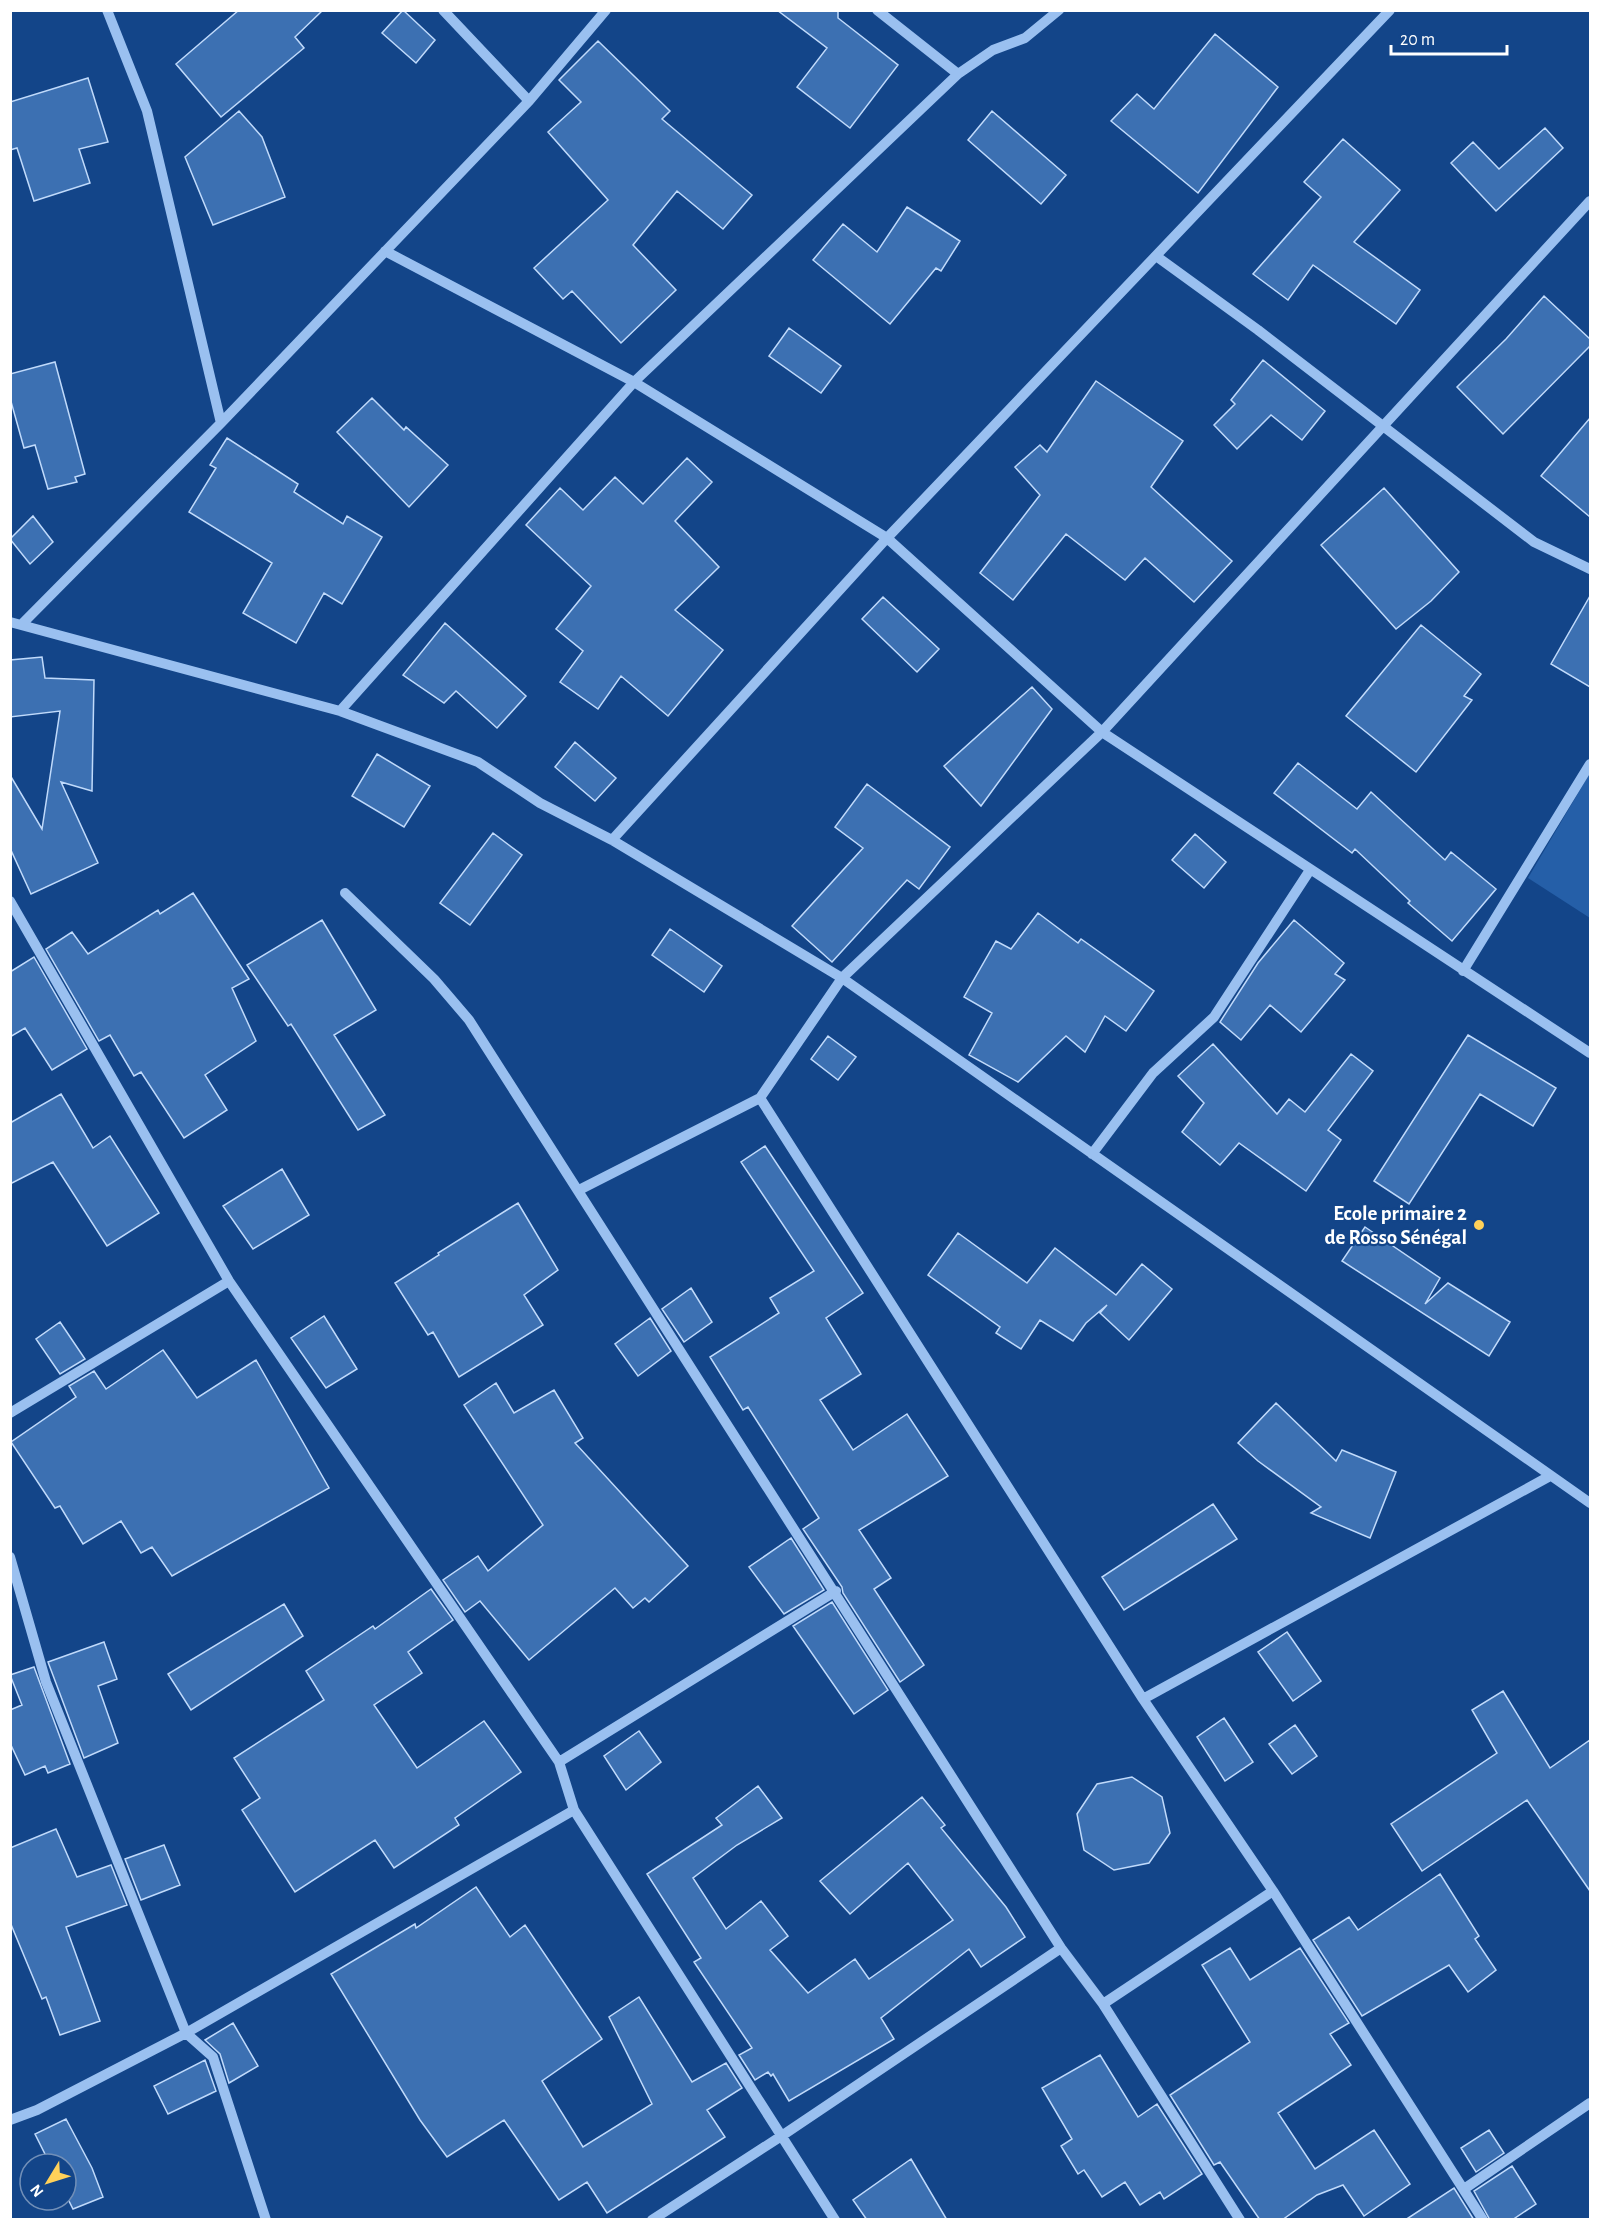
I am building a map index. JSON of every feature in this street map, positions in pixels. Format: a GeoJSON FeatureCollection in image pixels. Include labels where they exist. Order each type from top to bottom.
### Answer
{"type":"FeatureCollection","features":[{"type":"Feature","properties":{"kind":"street"},"geometry":{"type":"LineString","coordinates":[[107,10],[147,111],[221,423]]}},
{"type":"Feature","properties":{"kind":"street"},"geometry":{"type":"LineString","coordinates":[[443,10],[529,101]]}},
{"type":"Feature","properties":{"kind":"street"},"geometry":{"type":"LineString","coordinates":[[24,623],[221,423],[529,101],[606,10]]}},
{"type":"Feature","properties":{"kind":"street"},"geometry":{"type":"LineString","coordinates":[[877,10],[958,74]]}},
{"type":"Feature","properties":{"kind":"street"},"geometry":{"type":"LineString","coordinates":[[340,711],[634,382],[958,74],[993,50],[1025,38],[1059,10]]}},
{"type":"Feature","properties":{"kind":"street"},"geometry":{"type":"LineString","coordinates":[[612,840],[887,538],[1390,10]]}},
{"type":"Feature","properties":{"kind":"street"},"geometry":{"type":"LineString","coordinates":[[579,1190],[760,1098],[842,978],[1102,732],[1590,201]]}},
{"type":"Feature","properties":{"kind":"street"},"geometry":{"type":"LineString","coordinates":[[384,251],[634,382],[887,538],[1102,732],[1590,1053]]}},
{"type":"Feature","properties":{"kind":"street"},"geometry":{"type":"LineString","coordinates":[[1156,256],[1534,542],[1590,569]]}},
{"type":"Feature","properties":{"kind":"street"},"geometry":{"type":"LineString","coordinates":[[10,622],[24,623],[340,711],[478,762],[540,803],[612,840],[842,978],[1590,1503]]}},
{"type":"Feature","properties":{"kind":"street"},"geometry":{"type":"LineString","coordinates":[[1463,971],[1590,764]]}},
{"type":"Feature","properties":{"kind":"street"},"geometry":{"type":"LineString","coordinates":[[1092,1154],[1153,1073],[1214,1017],[1310,870]]}},
{"type":"Feature","properties":{"kind":"street"},"geometry":{"type":"LineString","coordinates":[[345,893],[434,980],[469,1020],[836,1591],[1061,1948],[1103,2004],[1240,2220]]}},
{"type":"Feature","properties":{"kind":"street"},"geometry":{"type":"LineString","coordinates":[[10,901],[229,1281],[559,1762],[574,1810],[835,2220]]}},
{"type":"Feature","properties":{"kind":"street"},"geometry":{"type":"LineString","coordinates":[[760,1098],[1143,1699],[1273,1891],[1483,2220]]}},
{"type":"Feature","properties":{"kind":"street"},"geometry":{"type":"LineString","coordinates":[[10,1413],[229,1281]]}},
{"type":"Feature","properties":{"kind":"street"},"geometry":{"type":"LineString","coordinates":[[1143,1699],[1550,1476]]}},
{"type":"Feature","properties":{"kind":"street"},"geometry":{"type":"LineString","coordinates":[[10,1557],[46,1682],[186,2033],[213,2057],[266,2220]]}},
{"type":"Feature","properties":{"kind":"street"},"geometry":{"type":"LineString","coordinates":[[559,1762],[836,1591]]}},
{"type":"Feature","properties":{"kind":"street"},"geometry":{"type":"LineString","coordinates":[[10,2120],[37,2110],[186,2033],[574,1810]]}},
{"type":"Feature","properties":{"kind":"street"},"geometry":{"type":"LineString","coordinates":[[1103,2004],[1273,1891]]}},
{"type":"Feature","properties":{"kind":"street"},"geometry":{"type":"LineString","coordinates":[[652,2220],[1061,1948]]}},
{"type":"Feature","properties":{"kind":"street"},"geometry":{"type":"LineString","coordinates":[[1464,2189],[1590,2103]]}},
{"type":"Feature","properties":{"kind":"shaded area"},"geometry":{"type":"Polygon","coordinates":[[[1590,773],[1590,918],[1528,878],[1590,773]]]}},
{"type":"Feature","properties":{"kind":"building"},"geometry":{"type":"Polygon","coordinates":[[[239,10],[323,10],[295,37],[304,48],[221,117],[176,64],[239,10]]]}},
{"type":"Feature","properties":{"kind":"building"},"geometry":{"type":"Polygon","coordinates":[[[403,10],[435,40],[416,63],[382,33],[403,10]]]}},
{"type":"Feature","properties":{"kind":"building"},"geometry":{"type":"Polygon","coordinates":[[[777,10],[838,10],[838,18],[898,65],[850,128],[797,87],[827,48],[777,10]]]}},
{"type":"Feature","properties":{"kind":"building"},"geometry":{"type":"Polygon","coordinates":[[[1215,34],[1278,87],[1198,193],[1111,121],[1137,94],[1154,109],[1215,34]]]}},
{"type":"Feature","properties":{"kind":"building"},"geometry":{"type":"Polygon","coordinates":[[[598,41],[670,111],[662,119],[752,195],[723,229],[677,191],[633,245],[676,290],[621,343],[572,291],[563,299],[534,268],[608,200],[548,132],[581,102],[559,80],[598,41]]]}},
{"type":"Feature","properties":{"kind":"building"},"geometry":{"type":"Polygon","coordinates":[[[88,78],[108,142],[79,149],[90,183],[34,201],[17,148],[10,150],[10,102],[88,78]]]}},
{"type":"Feature","properties":{"kind":"building"},"geometry":{"type":"Polygon","coordinates":[[[239,111],[262,137],[285,197],[213,225],[185,157],[239,111]]]}},
{"type":"Feature","properties":{"kind":"building"},"geometry":{"type":"Polygon","coordinates":[[[992,111],[1066,175],[1041,204],[968,140],[992,111]]]}},
{"type":"Feature","properties":{"kind":"building"},"geometry":{"type":"Polygon","coordinates":[[[1545,128],[1563,148],[1496,211],[1451,163],[1473,142],[1499,169],[1545,128]]]}},
{"type":"Feature","properties":{"kind":"building"},"geometry":{"type":"Polygon","coordinates":[[[1343,139],[1400,190],[1354,242],[1420,290],[1396,324],[1313,265],[1288,300],[1253,274],[1321,197],[1304,182],[1343,139]]]}},
{"type":"Feature","properties":{"kind":"building"},"geometry":{"type":"Polygon","coordinates":[[[907,207],[960,241],[941,271],[936,268],[890,324],[813,260],[843,224],[877,252],[907,207]]]}},
{"type":"Feature","properties":{"kind":"building"},"geometry":{"type":"Polygon","coordinates":[[[1544,296],[1590,339],[1590,346],[1503,434],[1457,387],[1506,339],[1544,296]]]}},
{"type":"Feature","properties":{"kind":"building"},"geometry":{"type":"Polygon","coordinates":[[[789,328],[841,366],[821,393],[769,356],[789,328]]]}},
{"type":"Feature","properties":{"kind":"building"},"geometry":{"type":"Polygon","coordinates":[[[1263,360],[1325,411],[1302,440],[1271,415],[1237,449],[1214,425],[1235,404],[1231,400],[1263,360]]]}},
{"type":"Feature","properties":{"kind":"building"},"geometry":{"type":"Polygon","coordinates":[[[55,362],[85,474],[75,477],[77,482],[48,489],[35,445],[24,448],[10,398],[10,374],[55,362]]]}},
{"type":"Feature","properties":{"kind":"building"},"geometry":{"type":"Polygon","coordinates":[[[1096,381],[1183,441],[1151,487],[1232,561],[1194,602],[1145,558],[1125,580],[1066,534],[1013,600],[980,573],[1040,495],[1015,467],[1040,445],[1047,452],[1096,381]]]}},
{"type":"Feature","properties":{"kind":"building"},"geometry":{"type":"Polygon","coordinates":[[[372,398],[404,430],[406,427],[448,465],[409,507],[337,432],[372,398]]]}},
{"type":"Feature","properties":{"kind":"building"},"geometry":{"type":"Polygon","coordinates":[[[1590,418],[1590,517],[1541,476],[1590,418]]]}},
{"type":"Feature","properties":{"kind":"building"},"geometry":{"type":"Polygon","coordinates":[[[227,438],[298,484],[294,492],[343,524],[347,516],[382,537],[342,604],[324,593],[296,643],[243,613],[272,563],[189,512],[216,468],[210,465],[227,438]]]}},
{"type":"Feature","properties":{"kind":"building"},"geometry":{"type":"Polygon","coordinates":[[[687,458],[712,482],[675,521],[719,567],[675,610],[723,650],[668,716],[621,676],[598,709],[560,682],[583,651],[556,629],[591,586],[526,525],[560,488],[583,510],[615,477],[643,504],[687,458]]]}},
{"type":"Feature","properties":{"kind":"building"},"geometry":{"type":"Polygon","coordinates":[[[1384,488],[1459,572],[1431,601],[1396,629],[1321,545],[1384,488]]]}},
{"type":"Feature","properties":{"kind":"building"},"geometry":{"type":"Polygon","coordinates":[[[33,516],[53,542],[30,564],[10,539],[33,516]]]}},
{"type":"Feature","properties":{"kind":"building"},"geometry":{"type":"Polygon","coordinates":[[[1590,596],[1590,687],[1551,664],[1590,596]]]}},
{"type":"Feature","properties":{"kind":"building"},"geometry":{"type":"Polygon","coordinates":[[[883,597],[939,649],[917,672],[862,619],[883,597]]]}},
{"type":"Feature","properties":{"kind":"building"},"geometry":{"type":"Polygon","coordinates":[[[445,623],[526,696],[497,728],[456,691],[444,703],[403,675],[445,623]]]}},
{"type":"Feature","properties":{"kind":"building"},"geometry":{"type":"Polygon","coordinates":[[[1421,625],[1481,674],[1464,696],[1472,700],[1416,772],[1346,716],[1421,625]]]}},
{"type":"Feature","properties":{"kind":"building"},"geometry":{"type":"Polygon","coordinates":[[[42,657],[45,678],[94,680],[92,791],[61,782],[98,863],[31,894],[10,848],[10,775],[42,829],[60,711],[10,717],[10,660],[42,657]]]}},
{"type":"Feature","properties":{"kind":"building"},"geometry":{"type":"Polygon","coordinates":[[[1032,687],[1052,709],[981,806],[944,766],[1032,687]]]}},
{"type":"Feature","properties":{"kind":"building"},"geometry":{"type":"Polygon","coordinates":[[[575,742],[616,778],[595,801],[555,767],[575,742]]]}},
{"type":"Feature","properties":{"kind":"building"},"geometry":{"type":"Polygon","coordinates":[[[377,754],[430,786],[404,827],[352,796],[377,754]]]}},
{"type":"Feature","properties":{"kind":"building"},"geometry":{"type":"Polygon","coordinates":[[[1298,763],[1357,809],[1371,792],[1445,860],[1451,852],[1496,889],[1452,941],[1408,903],[1410,901],[1355,849],[1352,853],[1274,793],[1298,763]]]}},
{"type":"Feature","properties":{"kind":"building"},"geometry":{"type":"Polygon","coordinates":[[[867,784],[950,847],[919,889],[907,880],[832,962],[792,926],[863,848],[835,827],[867,784]]]}},
{"type":"Feature","properties":{"kind":"building"},"geometry":{"type":"Polygon","coordinates":[[[493,833],[522,855],[470,925],[440,903],[493,833]]]}},
{"type":"Feature","properties":{"kind":"building"},"geometry":{"type":"Polygon","coordinates":[[[1195,834],[1226,862],[1204,888],[1172,860],[1195,834]]]}},
{"type":"Feature","properties":{"kind":"building"},"geometry":{"type":"Polygon","coordinates":[[[193,893],[249,979],[232,988],[256,1041],[205,1075],[227,1110],[184,1138],[141,1072],[134,1076],[110,1035],[99,1041],[46,949],[72,932],[88,954],[158,910],[160,914],[193,893]]]}},
{"type":"Feature","properties":{"kind":"building"},"geometry":{"type":"Polygon","coordinates":[[[1038,913],[1078,943],[1081,939],[1154,991],[1126,1031],[1105,1016],[1085,1052],[1066,1036],[1018,1082],[969,1055],[992,1013],[964,997],[996,941],[1011,949],[1038,913]]]}},
{"type":"Feature","properties":{"kind":"building"},"geometry":{"type":"Polygon","coordinates":[[[322,920],[376,1010],[334,1035],[385,1115],[358,1130],[291,1024],[288,1026],[247,965],[322,920]]]}},
{"type":"Feature","properties":{"kind":"building"},"geometry":{"type":"Polygon","coordinates":[[[1294,920],[1344,963],[1335,974],[1345,980],[1301,1032],[1270,1005],[1241,1040],[1220,1022],[1258,963],[1294,920]]]}},
{"type":"Feature","properties":{"kind":"building"},"geometry":{"type":"Polygon","coordinates":[[[670,929],[722,966],[704,992],[652,955],[670,929]]]}},
{"type":"Feature","properties":{"kind":"building"},"geometry":{"type":"Polygon","coordinates":[[[34,957],[87,1049],[52,1070],[25,1028],[10,1037],[10,972],[34,957]]]}},
{"type":"Feature","properties":{"kind":"building"},"geometry":{"type":"Polygon","coordinates":[[[1468,1035],[1556,1088],[1533,1126],[1480,1094],[1409,1204],[1374,1181],[1468,1035]]]}},
{"type":"Feature","properties":{"kind":"building"},"geometry":{"type":"Polygon","coordinates":[[[828,1036],[856,1057],[838,1080],[811,1059],[828,1036]]]}},
{"type":"Feature","properties":{"kind":"building"},"geometry":{"type":"Polygon","coordinates":[[[1213,1044],[1277,1114],[1289,1099],[1305,1112],[1351,1054],[1373,1071],[1328,1130],[1341,1140],[1306,1191],[1239,1143],[1220,1165],[1182,1132],[1204,1103],[1178,1076],[1213,1044]]]}},
{"type":"Feature","properties":{"kind":"building"},"geometry":{"type":"Polygon","coordinates":[[[61,1094],[93,1148],[110,1136],[159,1213],[107,1246],[53,1162],[10,1184],[10,1123],[61,1094]]]}},
{"type":"Feature","properties":{"kind":"building"},"geometry":{"type":"Polygon","coordinates":[[[765,1146],[863,1293],[826,1318],[861,1374],[820,1400],[853,1450],[907,1414],[948,1476],[859,1530],[891,1578],[874,1589],[924,1665],[900,1682],[843,1593],[842,1587],[803,1529],[819,1518],[748,1407],[743,1410],[710,1357],[779,1313],[770,1298],[814,1271],[741,1162],[765,1146]]]}},
{"type":"Feature","properties":{"kind":"building"},"geometry":{"type":"Polygon","coordinates":[[[282,1169],[309,1215],[253,1249],[223,1206],[282,1169]]]}},
{"type":"Feature","properties":{"kind":"building"},"geometry":{"type":"Polygon","coordinates":[[[518,1203],[558,1270],[524,1295],[543,1325],[459,1377],[433,1332],[428,1335],[395,1283],[518,1203]]]}},
{"type":"Feature","properties":{"kind":"building"},"geometry":{"type":"Polygon","coordinates":[[[1365,1227],[1440,1278],[1425,1304],[1448,1283],[1510,1322],[1489,1356],[1342,1261],[1365,1227]]]}},
{"type":"Feature","properties":{"kind":"building"},"geometry":{"type":"Polygon","coordinates":[[[958,1233],[1027,1283],[1055,1248],[1116,1295],[1142,1264],[1172,1289],[1129,1340],[1100,1313],[1107,1305],[1086,1323],[1073,1341],[1040,1320],[1021,1349],[996,1333],[1000,1327],[928,1275],[958,1233]]]}},
{"type":"Feature","properties":{"kind":"building"},"geometry":{"type":"Polygon","coordinates":[[[691,1288],[712,1322],[684,1342],[662,1309],[691,1288]]]}},
{"type":"Feature","properties":{"kind":"building"},"geometry":{"type":"Polygon","coordinates":[[[324,1316],[357,1369],[326,1388],[291,1338],[324,1316]]]}},
{"type":"Feature","properties":{"kind":"building"},"geometry":{"type":"Polygon","coordinates":[[[650,1318],[671,1351],[638,1376],[615,1344],[650,1318]]]}},
{"type":"Feature","properties":{"kind":"building"},"geometry":{"type":"Polygon","coordinates":[[[60,1322],[85,1359],[60,1374],[36,1339],[60,1322]]]}},
{"type":"Feature","properties":{"kind":"building"},"geometry":{"type":"Polygon","coordinates":[[[163,1350],[197,1398],[256,1360],[329,1488],[172,1576],[152,1547],[141,1553],[121,1521],[83,1544],[60,1506],[55,1508],[11,1442],[76,1397],[69,1386],[94,1371],[106,1389],[163,1350]]]}},
{"type":"Feature","properties":{"kind":"building"},"geometry":{"type":"Polygon","coordinates":[[[496,1383],[514,1413],[554,1390],[583,1438],[575,1443],[688,1566],[649,1602],[645,1598],[633,1608],[615,1588],[529,1660],[480,1601],[465,1612],[443,1580],[478,1556],[488,1571],[543,1525],[464,1405],[496,1383]]]}},
{"type":"Feature","properties":{"kind":"building"},"geometry":{"type":"Polygon","coordinates":[[[1276,1403],[1336,1461],[1342,1450],[1396,1472],[1370,1538],[1311,1513],[1321,1507],[1258,1461],[1238,1443],[1276,1403]]]}},
{"type":"Feature","properties":{"kind":"building"},"geometry":{"type":"Polygon","coordinates":[[[1213,1504],[1237,1539],[1124,1610],[1102,1577],[1213,1504]]]}},
{"type":"Feature","properties":{"kind":"building"},"geometry":{"type":"Polygon","coordinates":[[[791,1538],[824,1590],[784,1614],[749,1567],[791,1538]]]}},
{"type":"Feature","properties":{"kind":"building"},"geometry":{"type":"Polygon","coordinates":[[[431,1589],[453,1620],[408,1652],[422,1673],[374,1705],[417,1768],[484,1721],[521,1772],[455,1818],[459,1825],[394,1868],[375,1840],[295,1892],[242,1810],[260,1798],[234,1758],[324,1700],[306,1671],[373,1626],[375,1629],[431,1589]]]}},
{"type":"Feature","properties":{"kind":"building"},"geometry":{"type":"Polygon","coordinates":[[[832,1602],[888,1690],[854,1714],[793,1626],[832,1602]]]}},
{"type":"Feature","properties":{"kind":"building"},"geometry":{"type":"Polygon","coordinates":[[[284,1604],[303,1636],[191,1710],[168,1674],[284,1604]]]}},
{"type":"Feature","properties":{"kind":"building"},"geometry":{"type":"Polygon","coordinates":[[[1287,1632],[1321,1681],[1293,1701],[1258,1652],[1287,1632]]]}},
{"type":"Feature","properties":{"kind":"building"},"geometry":{"type":"Polygon","coordinates":[[[104,1642],[117,1679],[98,1686],[118,1743],[84,1758],[48,1662],[104,1642]]]}},
{"type":"Feature","properties":{"kind":"building"},"geometry":{"type":"Polygon","coordinates":[[[34,1667],[70,1764],[48,1773],[45,1766],[25,1775],[10,1743],[10,1710],[22,1705],[10,1675],[34,1667]]]}},
{"type":"Feature","properties":{"kind":"building"},"geometry":{"type":"Polygon","coordinates":[[[1503,1691],[1550,1768],[1590,1740],[1590,1891],[1527,1800],[1422,1871],[1391,1824],[1497,1753],[1472,1710],[1503,1691]]]}},
{"type":"Feature","properties":{"kind":"building"},"geometry":{"type":"Polygon","coordinates":[[[1224,1718],[1253,1762],[1225,1781],[1197,1737],[1224,1718]]]}},
{"type":"Feature","properties":{"kind":"building"},"geometry":{"type":"Polygon","coordinates":[[[1295,1725],[1317,1756],[1292,1774],[1269,1744],[1295,1725]]]}},
{"type":"Feature","properties":{"kind":"building"},"geometry":{"type":"Polygon","coordinates":[[[639,1731],[661,1762],[626,1790],[604,1756],[639,1731]]]}},
{"type":"Feature","properties":{"kind":"building"},"geometry":{"type":"Polygon","coordinates":[[[1132,1777],[1162,1797],[1170,1833],[1149,1863],[1114,1870],[1084,1850],[1077,1814],[1097,1784],[1132,1777]]]}},
{"type":"Feature","properties":{"kind":"building"},"geometry":{"type":"Polygon","coordinates":[[[758,1786],[782,1818],[737,1845],[693,1878],[726,1929],[761,1901],[788,1936],[770,1950],[808,1993],[855,1959],[869,1979],[953,1920],[908,1863],[850,1914],[820,1881],[922,1797],[945,1825],[941,1828],[1006,1907],[1025,1937],[981,1967],[969,1949],[881,2018],[894,2039],[789,2101],[773,2074],[771,2076],[768,2072],[755,2080],[739,2055],[752,2048],[694,1962],[701,1958],[647,1874],[722,1825],[716,1818],[758,1786]]]}},
{"type":"Feature","properties":{"kind":"building"},"geometry":{"type":"Polygon","coordinates":[[[56,1829],[77,1877],[111,1865],[127,1905],[66,1927],[100,2021],[60,2035],[46,1997],[42,1999],[10,1922],[10,1848],[56,1829]]]}},
{"type":"Feature","properties":{"kind":"building"},"geometry":{"type":"Polygon","coordinates":[[[164,1845],[180,1885],[141,1900],[125,1859],[164,1845]]]}},
{"type":"Feature","properties":{"kind":"building"},"geometry":{"type":"Polygon","coordinates":[[[1440,1874],[1479,1936],[1475,1939],[1496,1970],[1468,1992],[1449,1965],[1362,2016],[1313,1940],[1349,1917],[1358,1930],[1440,1874]]]}},
{"type":"Feature","properties":{"kind":"building"},"geometry":{"type":"Polygon","coordinates":[[[476,1887],[510,1937],[525,1925],[602,2039],[542,2081],[583,2147],[652,2104],[609,2017],[639,1997],[692,2082],[726,2063],[742,2088],[707,2110],[725,2137],[607,2213],[587,2182],[559,2200],[504,2120],[447,2157],[420,2120],[331,1974],[415,1924],[416,1928],[476,1887]]]}},
{"type":"Feature","properties":{"kind":"building"},"geometry":{"type":"Polygon","coordinates":[[[1230,1948],[1250,1980],[1300,1948],[1349,2023],[1330,2034],[1351,2065],[1278,2113],[1315,2169],[1374,2130],[1410,2184],[1364,2216],[1343,2185],[1317,2195],[1282,2220],[1260,2220],[1220,2162],[1214,2165],[1170,2095],[1250,2042],[1202,1965],[1230,1948]]]}},
{"type":"Feature","properties":{"kind":"building"},"geometry":{"type":"Polygon","coordinates":[[[233,2023],[258,2066],[229,2083],[220,2054],[205,2040],[233,2023]]]}},
{"type":"Feature","properties":{"kind":"building"},"geometry":{"type":"Polygon","coordinates":[[[1100,2055],[1138,2117],[1157,2104],[1202,2174],[1164,2199],[1160,2192],[1140,2205],[1125,2182],[1102,2197],[1084,2170],[1078,2174],[1061,2146],[1072,2139],[1042,2088],[1100,2055]]]}},
{"type":"Feature","properties":{"kind":"building"},"geometry":{"type":"Polygon","coordinates":[[[205,2060],[216,2091],[168,2114],[154,2086],[205,2060]]]}},
{"type":"Feature","properties":{"kind":"building"},"geometry":{"type":"Polygon","coordinates":[[[66,2119],[92,2168],[103,2197],[78,2207],[78,2152],[44,2152],[35,2134],[66,2119]]]}},
{"type":"Feature","properties":{"kind":"building"},"geometry":{"type":"Polygon","coordinates":[[[1489,2130],[1504,2153],[1476,2172],[1461,2148],[1489,2130]]]}},
{"type":"Feature","properties":{"kind":"building"},"geometry":{"type":"Polygon","coordinates":[[[911,2159],[947,2220],[867,2220],[853,2200],[911,2159]]]}},
{"type":"Feature","properties":{"kind":"building"},"geometry":{"type":"Polygon","coordinates":[[[1512,2166],[1536,2204],[1512,2220],[1490,2220],[1474,2191],[1512,2166]]]}},
{"type":"Feature","properties":{"kind":"building"},"geometry":{"type":"Polygon","coordinates":[[[1454,2188],[1474,2220],[1405,2220],[1454,2188]]]}},
{"type":"Feature","properties":{"kind":"place","name":"Ecole primaire 2 de Rosso Sénégal"},"geometry":{"type":"Point","coordinates":[1479,1225]}}]}
